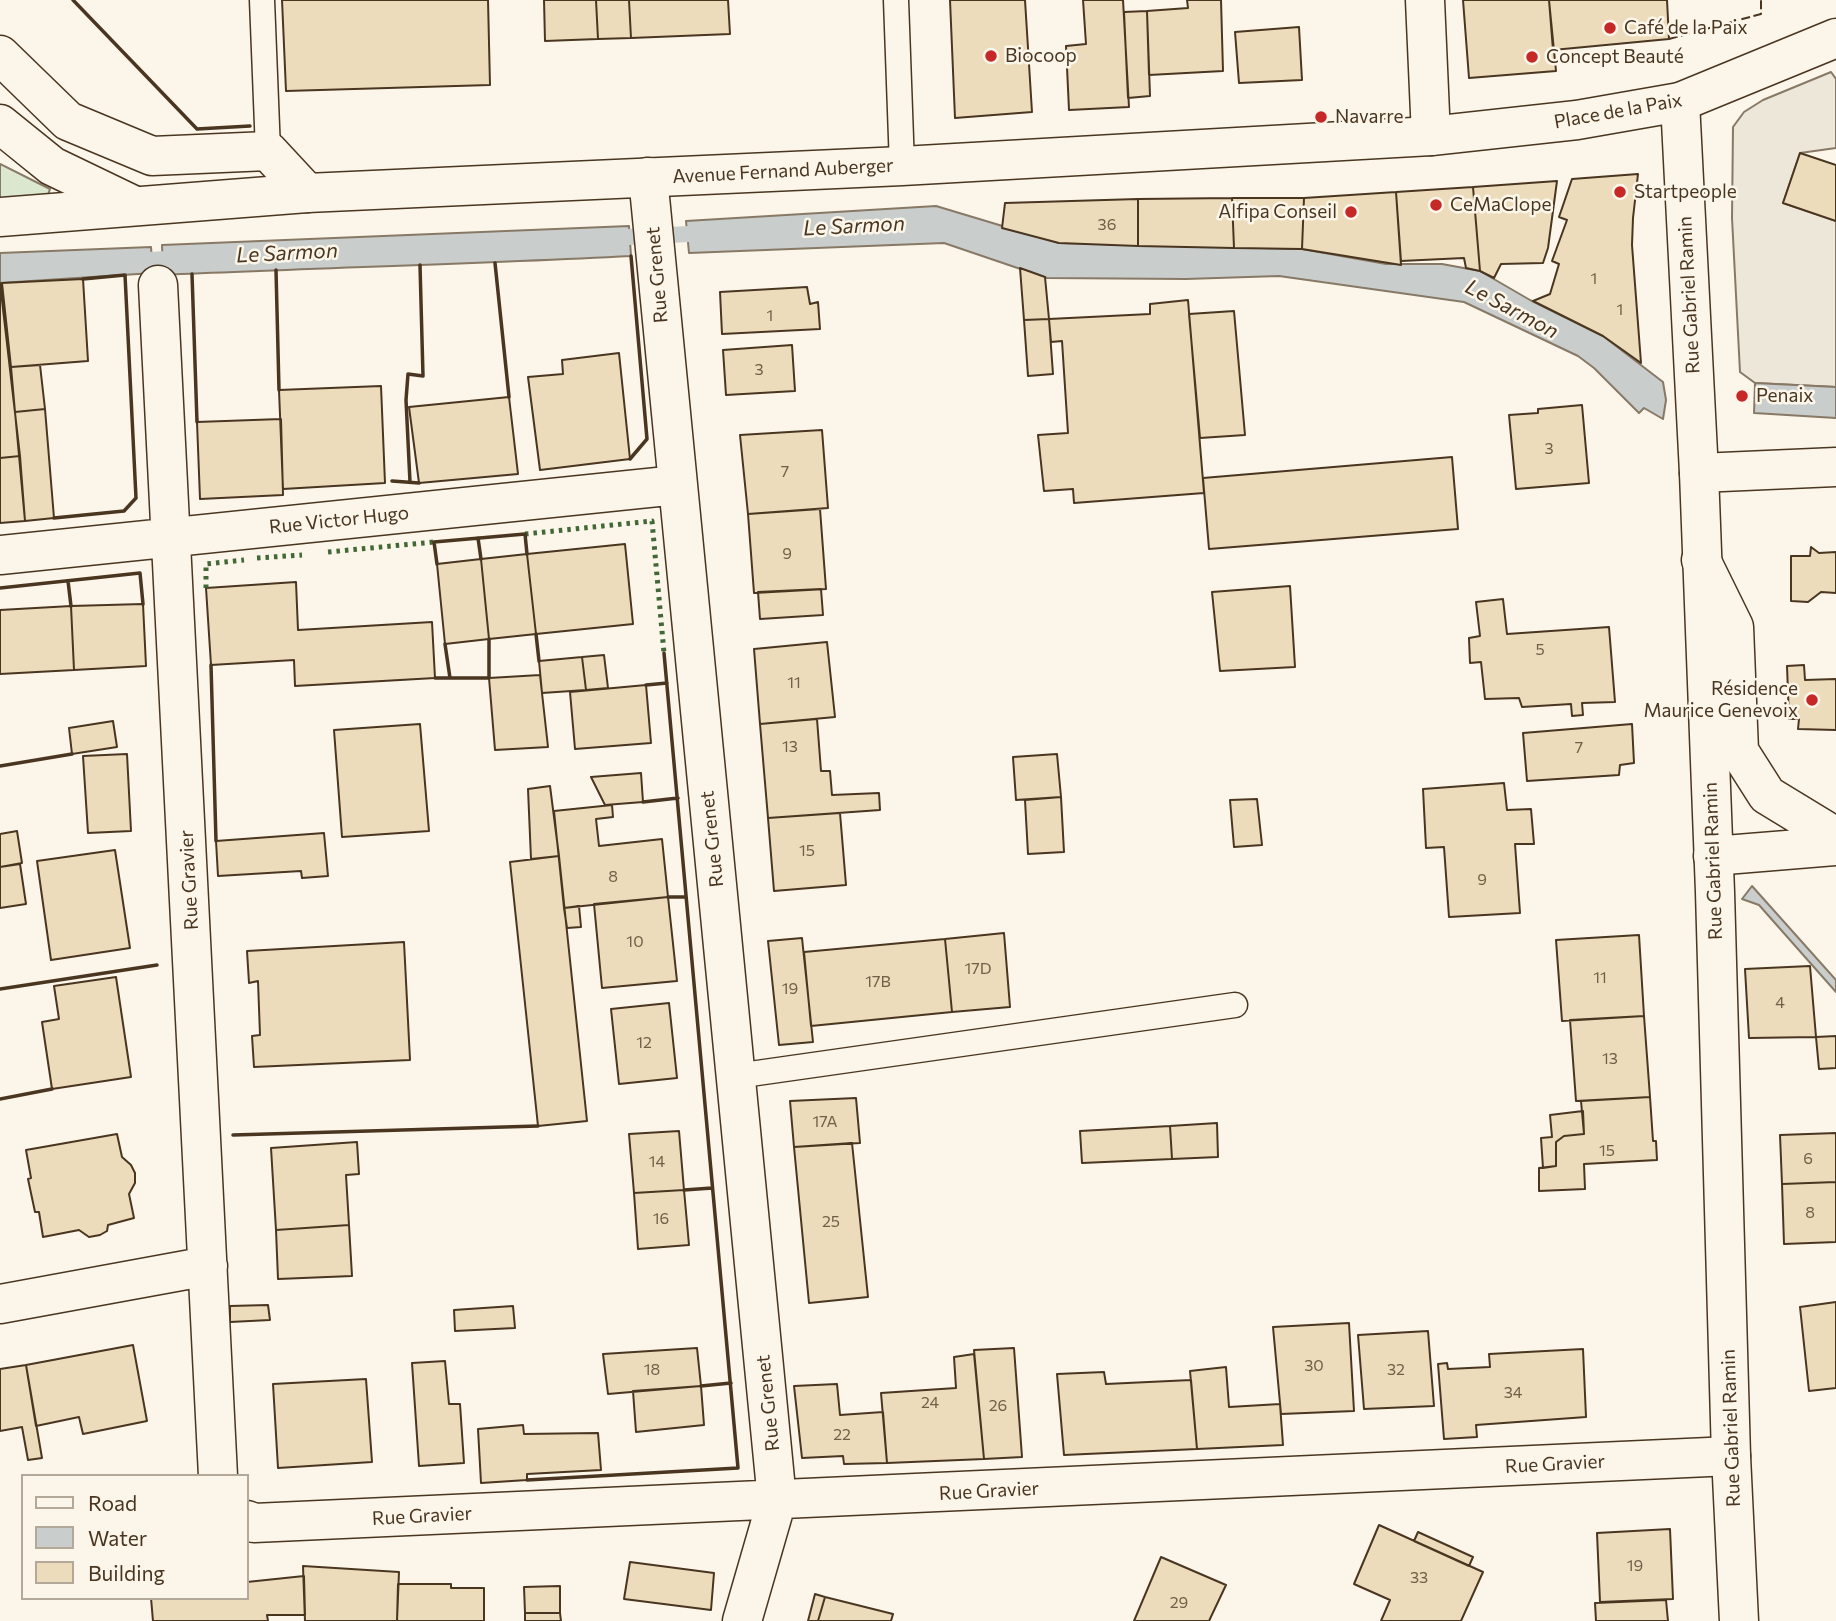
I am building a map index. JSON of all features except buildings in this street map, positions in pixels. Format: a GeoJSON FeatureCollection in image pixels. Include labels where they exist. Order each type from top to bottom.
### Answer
{"type":"FeatureCollection","features":[{"type":"Feature","properties":{"kind":"street"},"geometry":{"type":"LineString","coordinates":[[1426,0],[1431,136]]}},
{"type":"Feature","properties":{"kind":"street","name":"Place de la Paix"},"geometry":{"type":"LineString","coordinates":[[1431,136],[1577,120],[1680,102],[1836,38]]}},
{"type":"Feature","properties":{"kind":"street"},"geometry":{"type":"LineString","coordinates":[[0,55],[68,121],[152,156],[268,151],[307,193]]}},
{"type":"Feature","properties":{"kind":"street","name":"Rue Gabriel Ramin"},"geometry":{"type":"LineString","coordinates":[[1680,102],[1699,473],[1731,1456],[1739,1621]]}},
{"type":"Feature","properties":{"kind":"street"},"geometry":{"type":"LineString","coordinates":[[0,124],[52,166],[135,206]]}},
{"type":"Feature","properties":{"kind":"street","name":"Avenue Fernand Auberger"},"geometry":{"type":"LineString","coordinates":[[0,217],[307,193],[902,166],[1431,136]]}},
{"type":"Feature","properties":{"kind":"street","name":"Rue Grenet"},"geometry":{"type":"LineString","coordinates":[[648,177],[777,1500]]}},
{"type":"Feature","properties":{"kind":"street","name":"Rue Gravier"},"geometry":{"type":"LineString","coordinates":[[158,285],[218,1474]]}},
{"type":"Feature","properties":{"kind":"street"},"geometry":{"type":"LineString","coordinates":[[1699,473],[1836,467]]}},
{"type":"Feature","properties":{"kind":"street","name":"Rue Victor Hugo"},"geometry":{"type":"LineString","coordinates":[[0,555],[677,485]]}},
{"type":"Feature","properties":{"kind":"street"},"geometry":{"type":"LineString","coordinates":[[1701,560],[1734,627],[1739,751],[1767,795],[1836,837]]}},
{"type":"Feature","properties":{"kind":"street"},"geometry":{"type":"LineString","coordinates":[[1713,856],[1836,846]]}},
{"type":"Feature","properties":{"kind":"street"},"geometry":{"type":"LineString","coordinates":[[0,1304],[208,1266]]}},
{"type":"Feature","properties":{"kind":"street","name":"Rue Gravier"},"geometry":{"type":"LineString","coordinates":[[248,1520],[254,1523],[1731,1456]]}},
{"type":"Feature","properties":{"kind":"street"},"geometry":{"type":"LineString","coordinates":[[742,1621],[777,1500]]}},
{"type":"Feature","properties":{"kind":"lane"},"geometry":{"type":"LineString","coordinates":[[261,0],[268,151]]}},
{"type":"Feature","properties":{"kind":"lane"},"geometry":{"type":"LineString","coordinates":[[896,0],[902,166]]}},
{"type":"Feature","properties":{"kind":"lane"},"geometry":{"type":"LineString","coordinates":[[736,1076],[1236,1005]]}},
{"type":"Feature","properties":{"kind":"green space"},"geometry":{"type":"Polygon","coordinates":[[[0,164],[50,189],[45,203],[0,205],[0,164]]]}},
{"type":"Feature","properties":{"kind":"shaded area"},"geometry":{"type":"Polygon","coordinates":[[[1831,72],[1836,79],[1836,148],[1800,153],[1783,203],[1836,221],[1836,387],[1755,383],[1740,372],[1732,218],[1733,127],[1744,112],[1763,100],[1831,72]]]}},
{"type":"Feature","properties":{"kind":"water"},"geometry":{"type":"Polygon","coordinates":[[[936,206],[1059,243],[1302,249],[1386,264],[1442,264],[1480,271],[1530,300],[1603,336],[1663,382],[1666,400],[1663,419],[1644,408],[1639,413],[1594,368],[1578,356],[1464,302],[1279,276],[1186,279],[1047,278],[944,243],[689,253],[686,221],[936,206]]]}},
{"type":"Feature","properties":{"kind":"water"},"geometry":{"type":"Polygon","coordinates":[[[629,226],[631,256],[163,275],[162,245],[629,226]]]}},
{"type":"Feature","properties":{"kind":"water"},"geometry":{"type":"Polygon","coordinates":[[[151,247],[153,273],[0,283],[0,253],[151,247]]]}},
{"type":"Feature","properties":{"kind":"water"},"geometry":{"type":"Polygon","coordinates":[[[1755,383],[1836,387],[1836,418],[1754,413],[1755,383]]]}},
{"type":"Feature","properties":{"kind":"water"},"geometry":{"type":"Polygon","coordinates":[[[1752,886],[1836,980],[1836,992],[1759,905],[1742,899],[1752,886]]]}},
{"type":"Feature","properties":{"kind":"waterway","name":"Le Sarmon"},"geometry":{"type":"LineString","coordinates":[[609,238],[709,233]]}},
{"type":"Feature","properties":{"kind":"waterway","name":"Le Sarmon"},"geometry":{"type":"LineString","coordinates":[[133,261],[184,258]]}},
{"type":"Feature","properties":{"kind":"hedge"},"geometry":{"type":"LineString","coordinates":[[525,534],[652,521],[664,653]]}},
{"type":"Feature","properties":{"kind":"hedge"},"geometry":{"type":"LineString","coordinates":[[328,552],[434,542]]}},
{"type":"Feature","properties":{"kind":"hedge"},"geometry":{"type":"LineString","coordinates":[[257,558],[302,555]]}},
{"type":"Feature","properties":{"kind":"hedge"},"geometry":{"type":"LineString","coordinates":[[206,588],[206,564],[244,560]]}},
{"type":"Feature","properties":{"kind":"fence"},"geometry":{"type":"LineString","coordinates":[[1669,39],[1761,14],[1761,0]]}},
{"type":"Feature","properties":{"kind":"wall"},"geometry":{"type":"LineString","coordinates":[[73,0],[197,129],[250,126]]}},
{"type":"Feature","properties":{"kind":"wall"},"geometry":{"type":"LineString","coordinates":[[630,459],[647,439],[631,256]]}},
{"type":"Feature","properties":{"kind":"wall"},"geometry":{"type":"LineString","coordinates":[[495,263],[509,397]]}},
{"type":"Feature","properties":{"kind":"wall"},"geometry":{"type":"LineString","coordinates":[[410,482],[406,400],[408,374],[423,376],[420,265]]}},
{"type":"Feature","properties":{"kind":"wall"},"geometry":{"type":"LineString","coordinates":[[276,270],[279,390]]}},
{"type":"Feature","properties":{"kind":"wall"},"geometry":{"type":"LineString","coordinates":[[192,274],[197,422]]}},
{"type":"Feature","properties":{"kind":"wall"},"geometry":{"type":"LineString","coordinates":[[54,518],[124,511],[136,498],[125,275],[83,279]]}},
{"type":"Feature","properties":{"kind":"wall"},"geometry":{"type":"LineString","coordinates":[[392,481],[419,483]]}},
{"type":"Feature","properties":{"kind":"wall"},"geometry":{"type":"LineString","coordinates":[[437,564],[434,542],[525,534],[527,554]]}},
{"type":"Feature","properties":{"kind":"wall"},"geometry":{"type":"LineString","coordinates":[[478,538],[481,559]]}},
{"type":"Feature","properties":{"kind":"wall"},"geometry":{"type":"LineString","coordinates":[[0,588],[140,573],[143,604]]}},
{"type":"Feature","properties":{"kind":"wall"},"geometry":{"type":"LineString","coordinates":[[68,581],[71,606]]}},
{"type":"Feature","properties":{"kind":"wall"},"geometry":{"type":"LineString","coordinates":[[536,634],[539,661]]}},
{"type":"Feature","properties":{"kind":"wall"},"geometry":{"type":"LineString","coordinates":[[435,678],[489,678],[489,639]]}},
{"type":"Feature","properties":{"kind":"wall"},"geometry":{"type":"LineString","coordinates":[[445,644],[450,678]]}},
{"type":"Feature","properties":{"kind":"wall"},"geometry":{"type":"LineString","coordinates":[[527,1480],[738,1468],[664,653]]}},
{"type":"Feature","properties":{"kind":"wall"},"geometry":{"type":"LineString","coordinates":[[211,665],[216,841]]}},
{"type":"Feature","properties":{"kind":"wall"},"geometry":{"type":"LineString","coordinates":[[646,685],[667,683]]}},
{"type":"Feature","properties":{"kind":"wall"},"geometry":{"type":"LineString","coordinates":[[0,766],[72,754]]}},
{"type":"Feature","properties":{"kind":"wall"},"geometry":{"type":"LineString","coordinates":[[643,802],[678,798]]}},
{"type":"Feature","properties":{"kind":"wall"},"geometry":{"type":"LineString","coordinates":[[668,897],[686,897]]}},
{"type":"Feature","properties":{"kind":"wall"},"geometry":{"type":"LineString","coordinates":[[0,989],[157,965]]}},
{"type":"Feature","properties":{"kind":"wall"},"geometry":{"type":"LineString","coordinates":[[0,1099],[52,1089]]}},
{"type":"Feature","properties":{"kind":"wall"},"geometry":{"type":"LineString","coordinates":[[233,1135],[538,1126]]}},
{"type":"Feature","properties":{"kind":"wall"},"geometry":{"type":"LineString","coordinates":[[684,1190],[712,1188]]}},
{"type":"Feature","properties":{"kind":"wall"},"geometry":{"type":"LineString","coordinates":[[701,1386],[731,1383]]}},
{"type":"Feature","properties":{"kind":"place","name":"Café de la Paix"},"geometry":{"type":"Point","coordinates":[1610,28]}},
{"type":"Feature","properties":{"kind":"place","name":"Biocoop"},"geometry":{"type":"Point","coordinates":[991,56]}},
{"type":"Feature","properties":{"kind":"place","name":"Concept Beauté"},"geometry":{"type":"Point","coordinates":[1532,57]}},
{"type":"Feature","properties":{"kind":"place","name":"Navarre"},"geometry":{"type":"Point","coordinates":[1321,117]}},
{"type":"Feature","properties":{"kind":"place","name":"Startpeople"},"geometry":{"type":"Point","coordinates":[1620,192]}},
{"type":"Feature","properties":{"kind":"place","name":"CeMaClope"},"geometry":{"type":"Point","coordinates":[1436,205]}},
{"type":"Feature","properties":{"kind":"place","name":"Alfipa Conseil"},"geometry":{"type":"Point","coordinates":[1351,212]}},
{"type":"Feature","properties":{"kind":"place","name":"Penaix"},"geometry":{"type":"Point","coordinates":[1742,396]}},
{"type":"Feature","properties":{"kind":"place","name":"Résidence Maurice Genevoix"},"geometry":{"type":"Point","coordinates":[1812,700]}}]}
